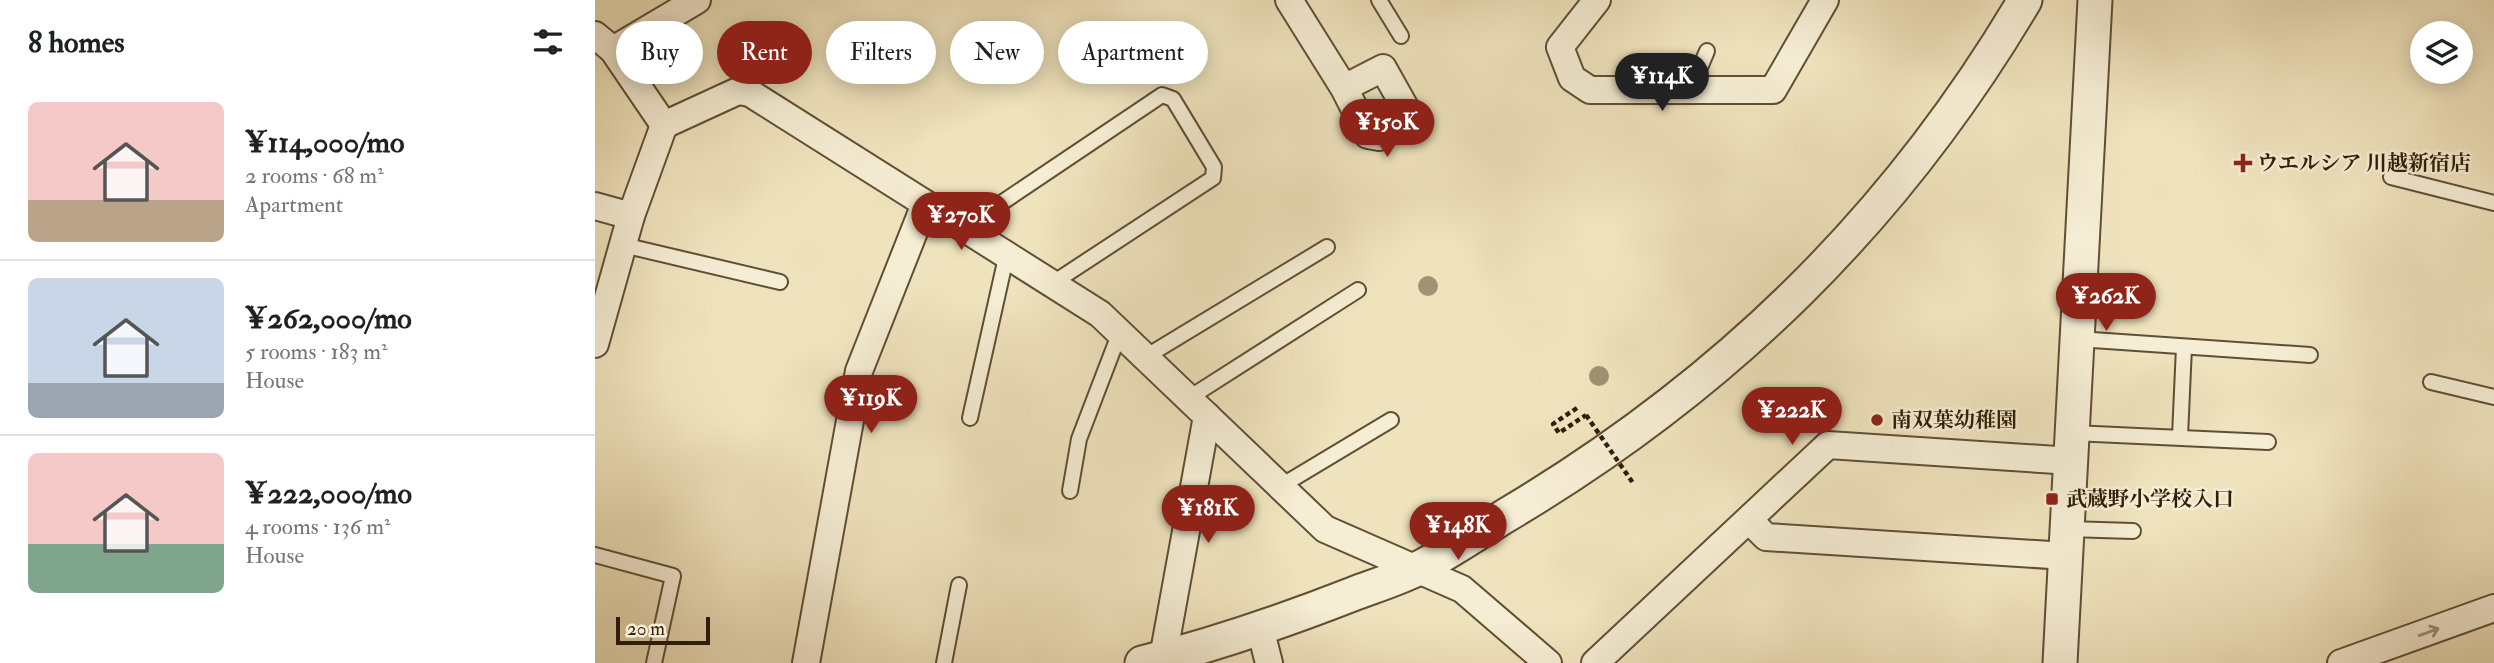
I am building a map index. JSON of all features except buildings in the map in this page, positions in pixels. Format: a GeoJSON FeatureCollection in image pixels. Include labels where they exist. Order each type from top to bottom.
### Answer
{"type":"FeatureCollection","features":[{"type":"Feature","properties":{"kind":"street"},"geometry":{"type":"LineString","coordinates":[[664,125],[604,43],[697,0]]}},
{"type":"Feature","properties":{"kind":"street"},"geometry":{"type":"LineString","coordinates":[[1597,0],[1560,47],[1572,78],[1590,90],[1773,90],[1825,0]]}},
{"type":"Feature","properties":{"kind":"street"},"geometry":{"type":"LineString","coordinates":[[1198,407],[1156,661],[1260,628],[1416,569],[1556,486],[1619,444],[1758,332],[1873,216],[1939,131],[2025,0]]}},
{"type":"Feature","properties":{"kind":"street"},"geometry":{"type":"LineString","coordinates":[[2060,663],[2095,0]]}},
{"type":"Feature","properties":{"kind":"street"},"geometry":{"type":"LineString","coordinates":[[1294,2],[1344,88]]}},
{"type":"Feature","properties":{"kind":"street"},"geometry":{"type":"LineString","coordinates":[[595,344],[631,216],[664,125],[738,91],[750,93],[1100,314],[1147,356],[1325,529],[1462,589],[1548,663]]}},
{"type":"Feature","properties":{"kind":"street"},"geometry":{"type":"LineString","coordinates":[[806,663],[859,371],[925,204]]}},
{"type":"Feature","properties":{"kind":"street"},"geometry":{"type":"LineString","coordinates":[[595,206],[631,216]]}},
{"type":"Feature","properties":{"kind":"street"},"geometry":{"type":"LineString","coordinates":[[1595,663],[1828,445],[2072,447]]}},
{"type":"Feature","properties":{"kind":"street"},"geometry":{"type":"LineString","coordinates":[[1749,521],[1766,537],[2067,542]]}},
{"type":"Feature","properties":{"kind":"street"},"geometry":{"type":"LineString","coordinates":[[2341,663],[2494,608]]}},
{"type":"Feature","properties":{"kind":"street"},"geometry":{"type":"LineString","coordinates":[[1260,628],[1269,663]]}},
{"type":"Feature","properties":{"kind":"lane"},"geometry":{"type":"LineString","coordinates":[[1379,0],[1401,36]]}},
{"type":"Feature","properties":{"kind":"lane"},"geometry":{"type":"LineString","coordinates":[[1691,89],[1707,51]]}},
{"type":"Feature","properties":{"kind":"lane"},"geometry":{"type":"LineString","coordinates":[[973,232],[979,218],[1139,110],[1162,95],[1173,99],[1214,167],[1213,178],[1053,283]]}},
{"type":"Feature","properties":{"kind":"lane"},"geometry":{"type":"LineString","coordinates":[[2391,177],[2494,203]]}},
{"type":"Feature","properties":{"kind":"lane"},"geometry":{"type":"LineString","coordinates":[[623,245],[780,282]]}},
{"type":"Feature","properties":{"kind":"lane"},"geometry":{"type":"LineString","coordinates":[[1147,356],[1327,247]]}},
{"type":"Feature","properties":{"kind":"lane"},"geometry":{"type":"LineString","coordinates":[[970,418],[1007,253]]}},
{"type":"Feature","properties":{"kind":"lane"},"geometry":{"type":"LineString","coordinates":[[1198,407],[1358,290]]}},
{"type":"Feature","properties":{"kind":"lane"},"geometry":{"type":"LineString","coordinates":[[1070,491],[1079,439],[1120,332]]}},
{"type":"Feature","properties":{"kind":"lane"},"geometry":{"type":"LineString","coordinates":[[2078,339],[2310,355]]}},
{"type":"Feature","properties":{"kind":"lane"},"geometry":{"type":"LineString","coordinates":[[2180,436],[2184,347]]}},
{"type":"Feature","properties":{"kind":"lane"},"geometry":{"type":"LineString","coordinates":[[2431,382],[2494,397]]}},
{"type":"Feature","properties":{"kind":"lane"},"geometry":{"type":"LineString","coordinates":[[1281,486],[1391,420]]}},
{"type":"Feature","properties":{"kind":"lane"},"geometry":{"type":"LineString","coordinates":[[2072,447],[2180,436],[2268,442]]}},
{"type":"Feature","properties":{"kind":"lane"},"geometry":{"type":"LineString","coordinates":[[2067,542],[2133,531]]}},
{"type":"Feature","properties":{"kind":"lane"},"geometry":{"type":"LineString","coordinates":[[595,555],[673,576],[654,663]]}},
{"type":"Feature","properties":{"kind":"lane"},"geometry":{"type":"LineString","coordinates":[[944,663],[959,585]]}},
{"type":"Feature","properties":{"kind":"path"},"geometry":{"type":"LineString","coordinates":[[1577,408],[1553,424],[1559,433],[1586,415],[1633,483]]}},
{"type":"Feature","properties":{"kind":"place","name":"ウエルシア 川越新宿店"},"geometry":{"type":"Point","coordinates":[2243,163]}},
{"type":"Feature","properties":{"kind":"place","name":"南双葉幼稚園"},"geometry":{"type":"Point","coordinates":[1877,420]}},
{"type":"Feature","properties":{"kind":"place","name":"武蔵野小学校入口"},"geometry":{"type":"Point","coordinates":[2052,499]}}]}
